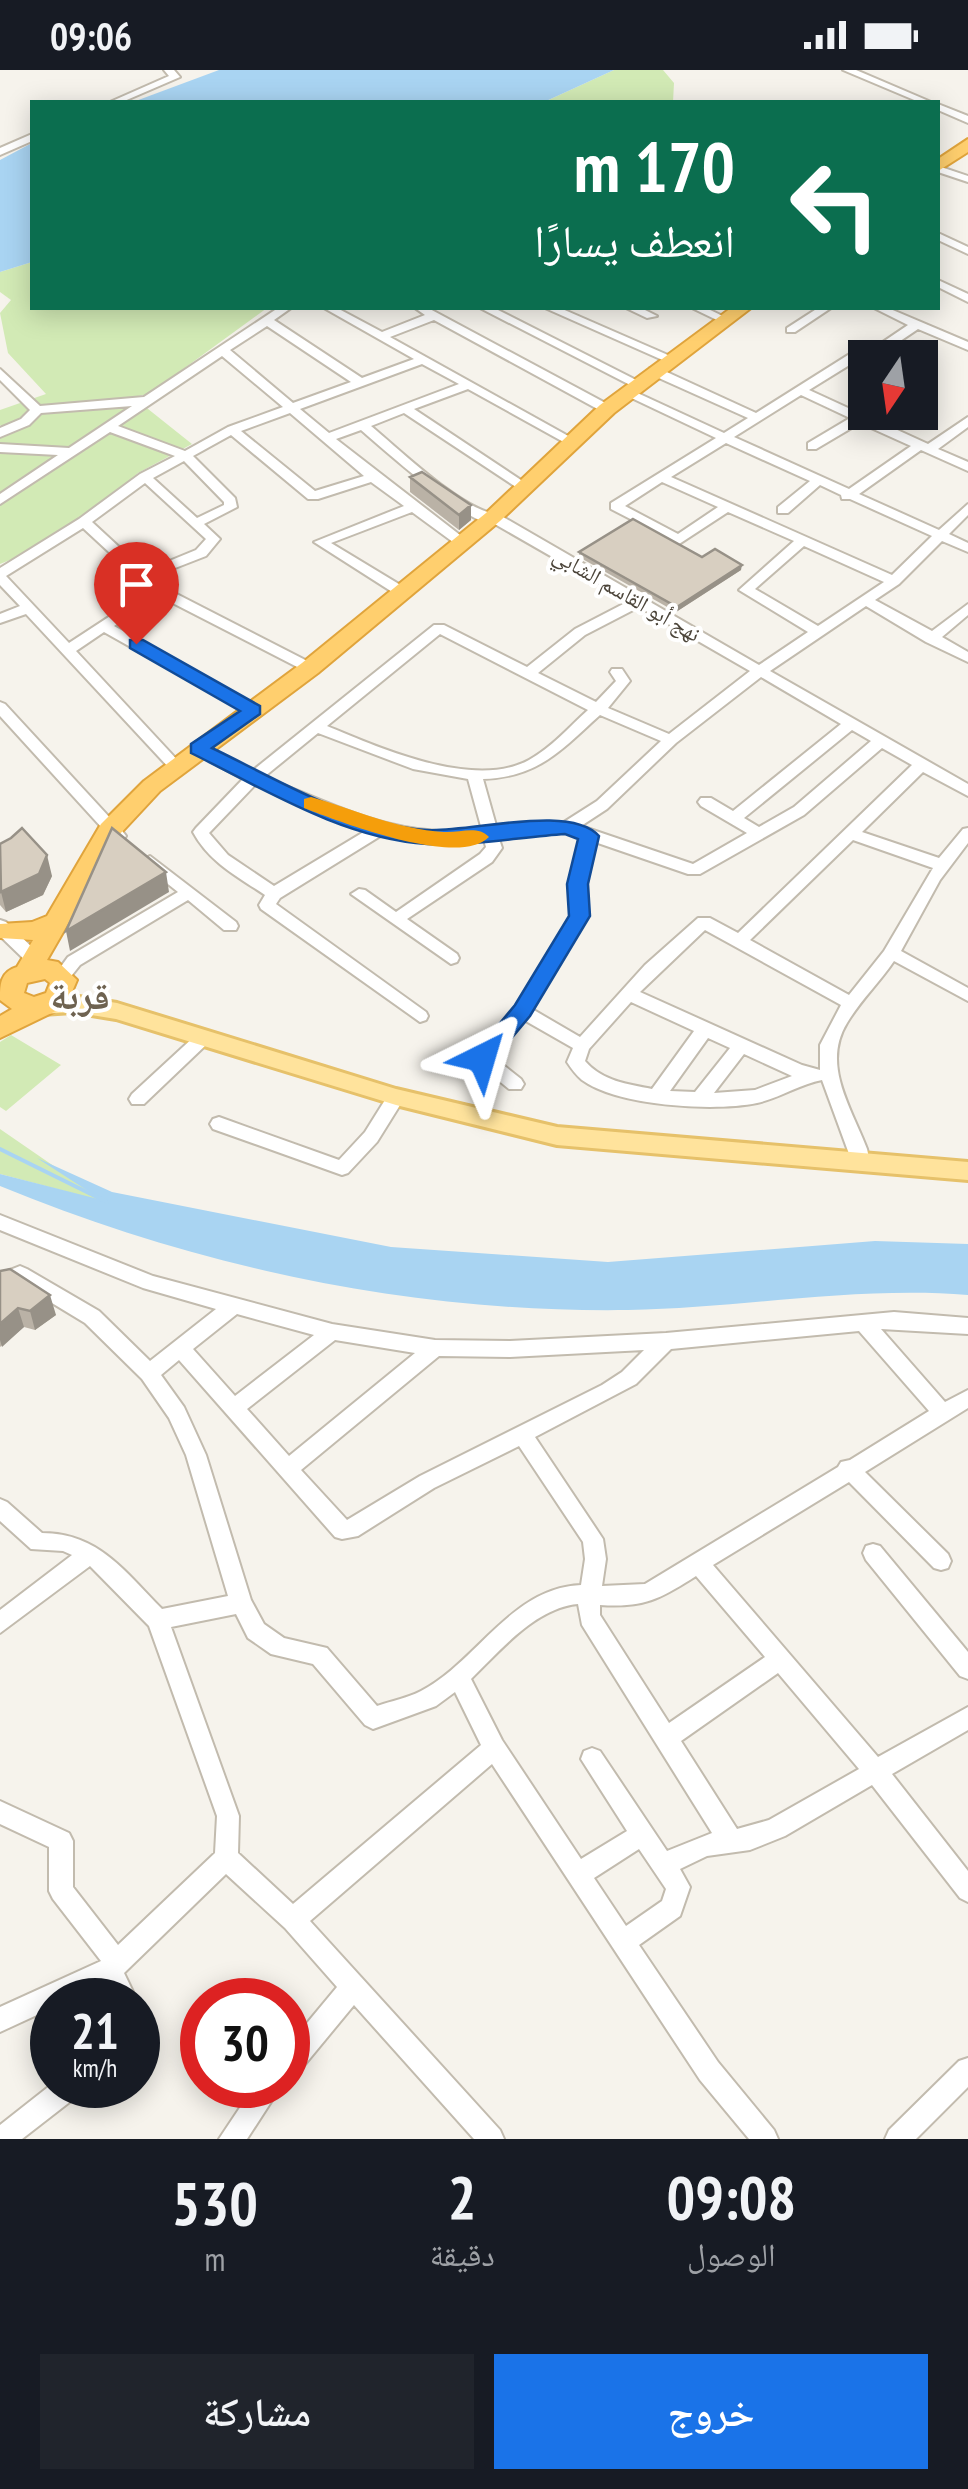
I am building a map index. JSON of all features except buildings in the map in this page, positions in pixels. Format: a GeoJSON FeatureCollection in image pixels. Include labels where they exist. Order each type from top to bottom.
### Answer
{"type":"FeatureCollection","features":[{"type":"Feature","properties":{"kind":"highway"},"geometry":{"type":"LineString","coordinates":[[940,166],[968,144]]}},
{"type":"Feature","properties":{"kind":"highway"},"geometry":{"type":"LineString","coordinates":[[40,1006],[15,1001],[18,978],[54,928],[110,830],[176,767],[310,668],[490,519],[607,409],[734,314]]}},
{"type":"Feature","properties":{"kind":"highway"},"geometry":{"type":"LineString","coordinates":[[2,929],[35,932],[54,928]]}},
{"type":"Feature","properties":{"kind":"highway"},"geometry":{"type":"LineString","coordinates":[[0,1028],[60,996],[54,928]]}},
{"type":"Feature","properties":{"kind":"highway"},"geometry":{"type":"LineString","coordinates":[[18,978],[61,976]]}},
{"type":"Feature","properties":{"kind":"main road"},"geometry":{"type":"LineString","coordinates":[[61,976],[177,1024],[514,1121],[597,1134],[859,1156],[968,1170]]}},
{"type":"Feature","properties":{"kind":"main road"},"geometry":{"type":"LineString","coordinates":[[40,1006],[73,1004],[117,1011],[396,1098],[557,1136],[859,1156],[968,1158]]}},
{"type":"Feature","properties":{"kind":"street"},"geometry":{"type":"LineString","coordinates":[[120,100],[175,77],[169,70]]}},
{"type":"Feature","properties":{"kind":"street"},"geometry":{"type":"LineString","coordinates":[[848,70],[921,100]]}},
{"type":"Feature","properties":{"kind":"street"},"geometry":{"type":"LineString","coordinates":[[940,108],[968,120]]}},
{"type":"Feature","properties":{"kind":"street"},"geometry":{"type":"LineString","coordinates":[[0,152],[30,138]]}},
{"type":"Feature","properties":{"kind":"street"},"geometry":{"type":"LineString","coordinates":[[940,169],[968,179]]}},
{"type":"Feature","properties":{"kind":"street"},"geometry":{"type":"LineString","coordinates":[[940,237],[968,251]]}},
{"type":"Feature","properties":{"kind":"street"},"geometry":{"type":"LineString","coordinates":[[950,243],[968,239]]}},
{"type":"Feature","properties":{"kind":"street"},"geometry":{"type":"LineString","coordinates":[[940,283],[968,299]]}},
{"type":"Feature","properties":{"kind":"street"},"geometry":{"type":"LineString","coordinates":[[940,295],[968,283]]}},
{"type":"Feature","properties":{"kind":"street"},"geometry":{"type":"LineString","coordinates":[[0,500],[281,310]]}},
{"type":"Feature","properties":{"kind":"street"},"geometry":{"type":"LineString","coordinates":[[332,310],[573,442]]}},
{"type":"Feature","properties":{"kind":"street"},"geometry":{"type":"LineString","coordinates":[[424,310],[607,409]]}},
{"type":"Feature","properties":{"kind":"street"},"geometry":{"type":"LineString","coordinates":[[491,310],[647,377],[758,418]]}},
{"type":"Feature","properties":{"kind":"street"},"geometry":{"type":"LineString","coordinates":[[554,310],[724,438],[968,548]]}},
{"type":"Feature","properties":{"kind":"street"},"geometry":{"type":"LineString","coordinates":[[637,310],[652,316]]}},
{"type":"Feature","properties":{"kind":"street"},"geometry":{"type":"LineString","coordinates":[[791,330],[823,310]]}},
{"type":"Feature","properties":{"kind":"street"},"geometry":{"type":"LineString","coordinates":[[884,310],[968,346]]}},
{"type":"Feature","properties":{"kind":"street"},"geometry":{"type":"LineString","coordinates":[[896,315],[907,310]]}},
{"type":"Feature","properties":{"kind":"street"},"geometry":{"type":"LineString","coordinates":[[380,338],[434,316]]}},
{"type":"Feature","properties":{"kind":"street"},"geometry":{"type":"LineString","coordinates":[[266,320],[359,382]]}},
{"type":"Feature","properties":{"kind":"street"},"geometry":{"type":"LineString","coordinates":[[899,340],[917,324]]}},
{"type":"Feature","properties":{"kind":"street"},"geometry":{"type":"LineString","coordinates":[[221,349],[296,408],[373,478],[462,542]]}},
{"type":"Feature","properties":{"kind":"street"},"geometry":{"type":"LineString","coordinates":[[176,767],[0,576],[145,478],[232,430],[420,360]]}},
{"type":"Feature","properties":{"kind":"street"},"geometry":{"type":"LineString","coordinates":[[724,509],[679,540],[616,507],[848,361]]}},
{"type":"Feature","properties":{"kind":"street"},"geometry":{"type":"LineString","coordinates":[[0,373],[7,388],[37,410],[146,401]]}},
{"type":"Feature","properties":{"kind":"street"},"geometry":{"type":"LineString","coordinates":[[328,438],[468,384]]}},
{"type":"Feature","properties":{"kind":"street"},"geometry":{"type":"LineString","coordinates":[[804,392],[848,409]]}},
{"type":"Feature","properties":{"kind":"street"},"geometry":{"type":"LineString","coordinates":[[404,408],[525,489]]}},
{"type":"Feature","properties":{"kind":"street"},"geometry":{"type":"LineString","coordinates":[[0,433],[26,422],[37,410]]}},
{"type":"Feature","properties":{"kind":"street"},"geometry":{"type":"LineString","coordinates":[[847,496],[968,421]]}},
{"type":"Feature","properties":{"kind":"street","name":"نهج أبو القاسم الشابي"},"geometry":{"type":"LineString","coordinates":[[361,424],[392,445],[438,488],[968,792]]}},
{"type":"Feature","properties":{"kind":"street"},"geometry":{"type":"LineString","coordinates":[[812,446],[848,424]]}},
{"type":"Feature","properties":{"kind":"street"},"geometry":{"type":"LineString","coordinates":[[109,427],[185,456],[232,505],[196,523]]}},
{"type":"Feature","properties":{"kind":"street"},"geometry":{"type":"LineString","coordinates":[[232,430],[314,496],[373,478]]}},
{"type":"Feature","properties":{"kind":"street"},"geometry":{"type":"LineString","coordinates":[[892,430],[968,467]]}},
{"type":"Feature","properties":{"kind":"street"},"geometry":{"type":"LineString","coordinates":[[0,448],[71,452]]}},
{"type":"Feature","properties":{"kind":"street"},"geometry":{"type":"LineString","coordinates":[[660,477],[724,509],[894,581]]}},
{"type":"Feature","properties":{"kind":"street"},"geometry":{"type":"LineString","coordinates":[[143,576],[208,549],[212,540],[145,478]]}},
{"type":"Feature","properties":{"kind":"street"},"geometry":{"type":"LineString","coordinates":[[782,510],[816,482]]}},
{"type":"Feature","properties":{"kind":"street"},"geometry":{"type":"LineString","coordinates":[[402,592],[321,542],[413,507]]}},
{"type":"Feature","properties":{"kind":"street"},"geometry":{"type":"LineString","coordinates":[[198,749],[253,778],[380,829],[445,839],[568,827],[602,805],[671,740],[761,670],[894,581],[968,508]]}},
{"type":"Feature","properties":{"kind":"street"},"geometry":{"type":"LineString","coordinates":[[84,522],[158,590],[310,668]]}},
{"type":"Feature","properties":{"kind":"street"},"geometry":{"type":"LineString","coordinates":[[801,542],[746,590],[820,633]]}},
{"type":"Feature","properties":{"kind":"street"},"geometry":{"type":"LineString","coordinates":[[67,651],[107,628],[158,590]]}},
{"type":"Feature","properties":{"kind":"street"},"geometry":{"type":"LineString","coordinates":[[866,600],[968,658]]}},
{"type":"Feature","properties":{"kind":"street"},"geometry":{"type":"LineString","coordinates":[[529,673],[580,632],[640,601]]}},
{"type":"Feature","properties":{"kind":"street"},"geometry":{"type":"LineString","coordinates":[[0,618],[28,608]]}},
{"type":"Feature","properties":{"kind":"street"},"geometry":{"type":"LineString","coordinates":[[931,639],[968,608]]}},
{"type":"Feature","properties":{"kind":"street"},"geometry":{"type":"LineString","coordinates":[[107,628],[254,710]]}},
{"type":"Feature","properties":{"kind":"street"},"geometry":{"type":"LineString","coordinates":[[274,894],[214,848],[201,832],[253,778],[434,629],[449,630],[598,709],[671,740]]}},
{"type":"Feature","properties":{"kind":"street"},"geometry":{"type":"LineString","coordinates":[[316,728],[424,768],[474,772],[522,769],[536,762],[598,709],[623,681],[618,672]]}},
{"type":"Feature","properties":{"kind":"street"},"geometry":{"type":"LineString","coordinates":[[0,707],[110,830],[230,926]]}},
{"type":"Feature","properties":{"kind":"street"},"geometry":{"type":"LineString","coordinates":[[734,818],[851,724]]}},
{"type":"Feature","properties":{"kind":"street"},"geometry":{"type":"LineString","coordinates":[[568,827],[691,871],[814,800],[879,742]]}},
{"type":"Feature","properties":{"kind":"street"},"geometry":{"type":"LineString","coordinates":[[741,940],[921,765]]}},
{"type":"Feature","properties":{"kind":"street"},"geometry":{"type":"LineString","coordinates":[[396,920],[486,858],[494,848],[474,772]]}},
{"type":"Feature","properties":{"kind":"street"},"geometry":{"type":"LineString","coordinates":[[706,802],[760,834]]}},
{"type":"Feature","properties":{"kind":"street"},"geometry":{"type":"LineString","coordinates":[[380,829],[274,894],[267,906],[420,1016]]}},
{"type":"Feature","properties":{"kind":"street"},"geometry":{"type":"LineString","coordinates":[[849,833],[939,864]]}},
{"type":"Feature","properties":{"kind":"street"},"geometry":{"type":"LineString","coordinates":[[859,1156],[832,1077],[830,1047],[854,1004],[892,953],[939,864],[968,833]]}},
{"type":"Feature","properties":{"kind":"street"},"geometry":{"type":"LineString","coordinates":[[514,1084],[482,1058],[522,1011],[579,916],[578,884],[589,836]]}},
{"type":"Feature","properties":{"kind":"street"},"geometry":{"type":"LineString","coordinates":[[61,976],[74,962],[186,894]]}},
{"type":"Feature","properties":{"kind":"street"},"geometry":{"type":"LineString","coordinates":[[359,894],[451,958]]}},
{"type":"Feature","properties":{"kind":"street"},"geometry":{"type":"LineString","coordinates":[[812,1074],[760,1096],[656,1097],[614,1086],[580,1070],[576,1062],[582,1046],[651,970],[704,922],[854,1004]]}},
{"type":"Feature","properties":{"kind":"street"},"geometry":{"type":"LineString","coordinates":[[2,929],[18,978]]}},
{"type":"Feature","properties":{"kind":"street"},"geometry":{"type":"LineString","coordinates":[[892,953],[968,996]]}},
{"type":"Feature","properties":{"kind":"street"},"geometry":{"type":"LineString","coordinates":[[630,996],[741,1046],[812,1074],[832,1077]]}},
{"type":"Feature","properties":{"kind":"street"},"geometry":{"type":"LineString","coordinates":[[522,1011],[582,1046]]}},
{"type":"Feature","properties":{"kind":"street"},"geometry":{"type":"LineString","coordinates":[[656,1097],[706,1028]]}},
{"type":"Feature","properties":{"kind":"street"},"geometry":{"type":"LineString","coordinates":[[138,1099],[202,1039]]}},
{"type":"Feature","properties":{"kind":"street"},"geometry":{"type":"LineString","coordinates":[[700,1098],[741,1046]]}},
{"type":"Feature","properties":{"kind":"street"},"geometry":{"type":"LineString","coordinates":[[218,1124],[342,1168],[371,1138],[396,1098]]}},
{"type":"Feature","properties":{"kind":"street"},"geometry":{"type":"LineString","coordinates":[[0,1222],[150,1284],[332,1332],[435,1348],[510,1349],[666,1341],[863,1322],[923,1320],[968,1326]]}},
{"type":"Feature","properties":{"kind":"street"},"geometry":{"type":"LineString","coordinates":[[0,1282],[20,1274],[42,1284],[92,1318],[149,1372],[171,1403],[196,1455],[241,1602],[256,1631],[267,1642],[319,1655],[373,1718],[428,1699],[553,1600],[587,1596],[635,1598],[700,1565],[848,1468],[966,1401]]}},
{"type":"Feature","properties":{"kind":"street"},"geometry":{"type":"LineString","coordinates":[[149,1372],[233,1306]]}},
{"type":"Feature","properties":{"kind":"street"},"geometry":{"type":"LineString","coordinates":[[863,1322],[942,1412]]}},
{"type":"Feature","properties":{"kind":"street"},"geometry":{"type":"LineString","coordinates":[[233,1409],[332,1332]]}},
{"type":"Feature","properties":{"kind":"street"},"geometry":{"type":"LineString","coordinates":[[180,1348],[334,1525],[351,1529],[427,1482],[629,1378],[666,1341]]}},
{"type":"Feature","properties":{"kind":"street"},"geometry":{"type":"LineString","coordinates":[[286,1470],[435,1348]]}},
{"type":"Feature","properties":{"kind":"street"},"geometry":{"type":"LineString","coordinates":[[522,1434],[593,1539],[598,1555],[587,1596],[590,1618],[731,1841]]}},
{"type":"Feature","properties":{"kind":"street"},"geometry":{"type":"LineString","coordinates":[[848,1468],[941,1562]]}},
{"type":"Feature","properties":{"kind":"street"},"geometry":{"type":"LineString","coordinates":[[0,1508],[38,1542],[63,1542],[91,1553],[158,1620],[228,1816],[226,1858],[113,1966],[0,2020]]}},
{"type":"Feature","properties":{"kind":"street"},"geometry":{"type":"LineString","coordinates":[[0,1623],[91,1553]]}},
{"type":"Feature","properties":{"kind":"street"},"geometry":{"type":"LineString","coordinates":[[874,1554],[968,1669]]}},
{"type":"Feature","properties":{"kind":"street"},"geometry":{"type":"LineString","coordinates":[[700,1565],[777,1661],[876,1772],[968,1890]]}},
{"type":"Feature","properties":{"kind":"street"},"geometry":{"type":"LineString","coordinates":[[158,1620],[241,1602]]}},
{"type":"Feature","properties":{"kind":"street"},"geometry":{"type":"LineString","coordinates":[[668,1736],[777,1661]]}},
{"type":"Feature","properties":{"kind":"street"},"geometry":{"type":"LineString","coordinates":[[458,1676],[494,1748],[709,2071],[765,2139]]}},
{"type":"Feature","properties":{"kind":"street"},"geometry":{"type":"LineString","coordinates":[[663,1865],[705,1844],[777,1828],[968,1718]]}},
{"type":"Feature","properties":{"kind":"street"},"geometry":{"type":"LineString","coordinates":[[293,1920],[494,1748]]}},
{"type":"Feature","properties":{"kind":"street"},"geometry":{"type":"LineString","coordinates":[[592,1759],[663,1865],[679,1896],[672,1908],[624,1942]]}},
{"type":"Feature","properties":{"kind":"street"},"geometry":{"type":"LineString","coordinates":[[0,1812],[61,1841],[61,1891],[117,1978]]}},
{"type":"Feature","properties":{"kind":"street"},"geometry":{"type":"LineString","coordinates":[[578,1874],[642,1834]]}},
{"type":"Feature","properties":{"kind":"street"},"geometry":{"type":"LineString","coordinates":[[226,1858],[293,1920],[491,2139]]}},
{"type":"Feature","properties":{"kind":"street"},"geometry":{"type":"LineString","coordinates":[[310,2038],[354,1986]]}},
{"type":"Feature","properties":{"kind":"street"},"geometry":{"type":"LineString","coordinates":[[898,2139],[964,2082]]}},
{"type":"Feature","properties":{"kind":"street"},"geometry":{"type":"LineString","coordinates":[[2,2139],[42,2108]]}},
{"type":"Feature","properties":{"kind":"street"},"geometry":{"type":"LineString","coordinates":[[232,2139],[254,2108]]}},
{"type":"Feature","properties":{"kind":"green space"},"geometry":{"type":"Polygon","coordinates":[[[614,70],[663,70],[674,83],[673,100],[548,100],[614,70]]]}},
{"type":"Feature","properties":{"kind":"green space"},"geometry":{"type":"Polygon","coordinates":[[[30,263],[30,310],[264,310],[149,394],[133,397],[192,444],[138,473],[86,519],[32,551],[0,564],[0,432],[5,429],[0,425],[0,410],[46,394],[8,353],[0,313],[11,300],[0,292],[0,272],[30,263]]]}},
{"type":"Feature","properties":{"kind":"green space"},"geometry":{"type":"Polygon","coordinates":[[[11,1035],[61,1065],[6,1111],[0,1107],[0,1042],[11,1035]]]}},
{"type":"Feature","properties":{"kind":"green space"},"geometry":{"type":"Polygon","coordinates":[[[0,1129],[106,1202],[0,1174],[0,1129]]]}},
{"type":"Feature","properties":{"kind":"water"},"geometry":{"type":"Polygon","coordinates":[[[219,70],[614,70],[548,100],[138,100],[219,70]]]}},
{"type":"Feature","properties":{"kind":"water"},"geometry":{"type":"Polygon","coordinates":[[[30,144],[30,263],[0,272],[0,160],[30,144]]]}},
{"type":"Feature","properties":{"kind":"water"},"geometry":{"type":"Polygon","coordinates":[[[37,1158],[112,1192],[391,1247],[608,1262],[875,1241],[968,1244],[968,1295],[883,1293],[628,1310],[547,1309],[387,1294],[229,1262],[76,1215],[0,1186],[0,1174],[102,1200],[37,1158]]]}},
{"type":"Feature","properties":{"kind":"waterway"},"geometry":{"type":"LineString","coordinates":[[0,1149],[107,1202]]}},
{"type":"Feature","properties":{"kind":"slow traffic"},"geometry":{"type":"LineString","coordinates":[[311,804],[380,829],[445,839],[479,837]]}},
{"type":"Feature","properties":{"kind":"district","name":"قربة"},"geometry":{"type":"Point","coordinates":[80,996]}},
{"type":"Feature","properties":{"kind":"route"},"geometry":{"type":"LineString","coordinates":[[136,644],[254,710],[198,749],[307,802],[380,829],[428,837],[470,838],[568,827],[589,836],[577,890],[582,908],[579,916],[552,968],[482,1058]]}}]}
